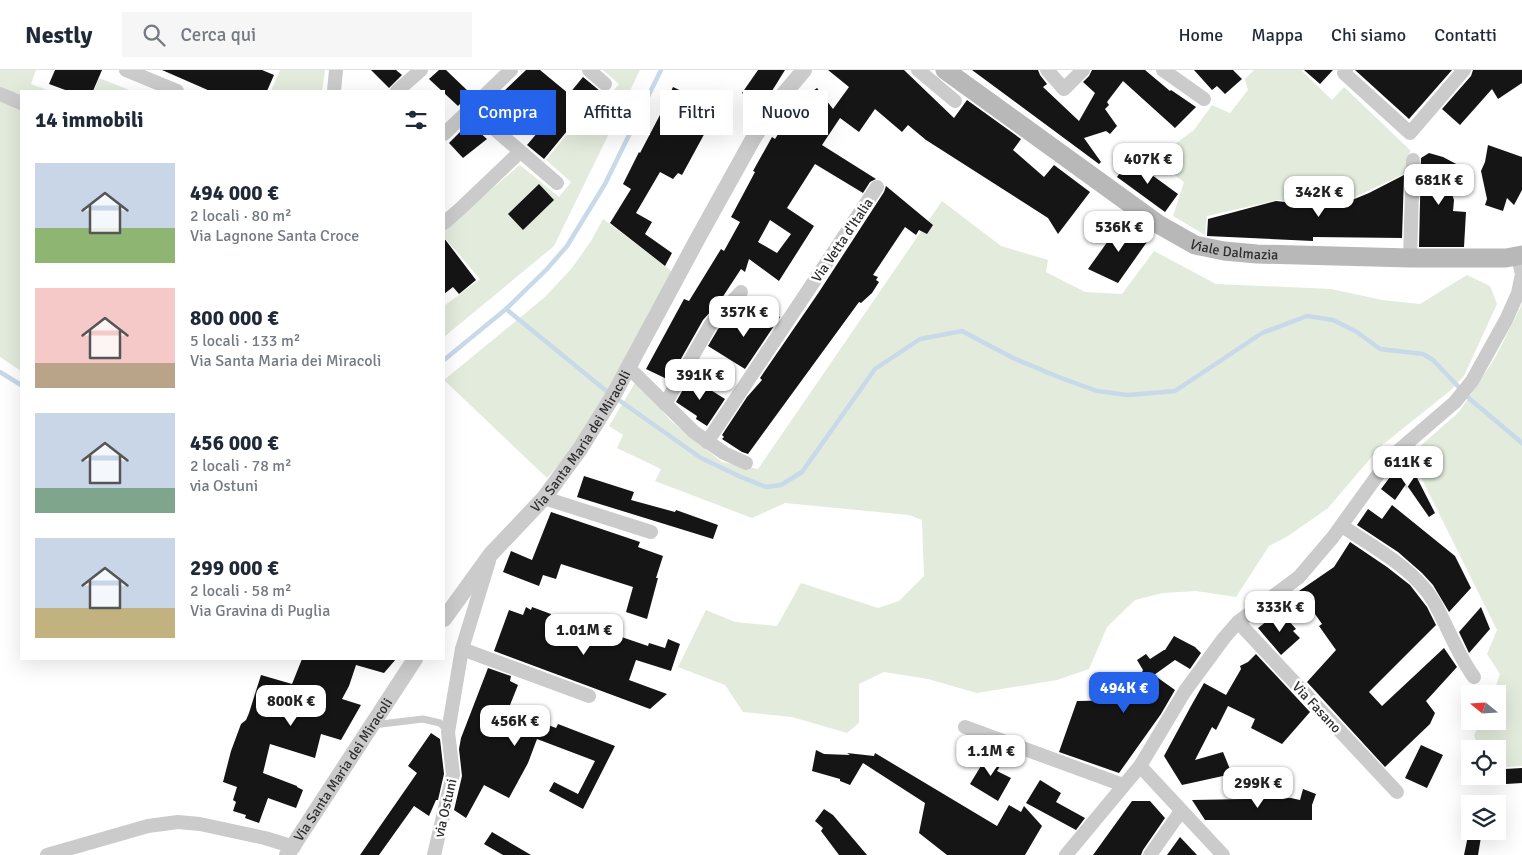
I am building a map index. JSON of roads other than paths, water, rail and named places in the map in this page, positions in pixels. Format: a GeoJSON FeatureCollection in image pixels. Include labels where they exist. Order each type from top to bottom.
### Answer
{"type":"FeatureCollection","features":[{"type":"Feature","properties":{"kind":"main road","name":"Viale Dalmazia"},"geometry":{"type":"LineString","coordinates":[[945,70],[1158,224],[1195,245],[1224,252],[1256,254],[1410,258],[1520,256]]}},
{"type":"Feature","properties":{"kind":"street"},"geometry":{"type":"LineString","coordinates":[[126,70],[175,90]]}},
{"type":"Feature","properties":{"kind":"street"},"geometry":{"type":"LineString","coordinates":[[334,90],[336,70]]}},
{"type":"Feature","properties":{"kind":"street"},"geometry":{"type":"LineString","coordinates":[[398,90],[421,70]]}},
{"type":"Feature","properties":{"kind":"street"},"geometry":{"type":"LineString","coordinates":[[489,90],[511,70]]}},
{"type":"Feature","properties":{"kind":"street"},"geometry":{"type":"LineString","coordinates":[[589,70],[605,84]]}},
{"type":"Feature","properties":{"kind":"street","name":"Via Santa Maria dei Miracoli"},"geometry":{"type":"LineString","coordinates":[[445,618],[491,554],[544,498],[580,449],[628,368],[753,139],[778,100],[804,70]]}},
{"type":"Feature","properties":{"kind":"street"},"geometry":{"type":"LineString","coordinates":[[918,70],[955,101]]}},
{"type":"Feature","properties":{"kind":"street"},"geometry":{"type":"LineString","coordinates":[[1047,70],[1064,89],[1083,70]]}},
{"type":"Feature","properties":{"kind":"street"},"geometry":{"type":"LineString","coordinates":[[1163,70],[1204,99]]}},
{"type":"Feature","properties":{"kind":"street"},"geometry":{"type":"LineString","coordinates":[[1346,70],[1344,73],[1410,133],[1464,70]]}},
{"type":"Feature","properties":{"kind":"street"},"geometry":{"type":"LineString","coordinates":[[0,94],[20,102]]}},
{"type":"Feature","properties":{"kind":"street"},"geometry":{"type":"LineString","coordinates":[[445,133],[460,118]]}},
{"type":"Feature","properties":{"kind":"street"},"geometry":{"type":"LineString","coordinates":[[501,135],[557,183]]}},
{"type":"Feature","properties":{"kind":"street"},"geometry":{"type":"LineString","coordinates":[[445,222],[520,152]]}},
{"type":"Feature","properties":{"kind":"street"},"geometry":{"type":"LineString","coordinates":[[1410,258],[1413,160]]}},
{"type":"Feature","properties":{"kind":"street","name":"Via Vetta d'Italia"},"geometry":{"type":"LineString","coordinates":[[707,442],[877,187]]}},
{"type":"Feature","properties":{"kind":"street"},"geometry":{"type":"LineString","coordinates":[[1066,855],[1140,766],[1186,691],[1224,638],[1238,622],[1299,577],[1342,526],[1385,465],[1455,402],[1472,381],[1502,328],[1518,293],[1522,274],[1520,256]]}},
{"type":"Feature","properties":{"kind":"street"},"geometry":{"type":"LineString","coordinates":[[665,404],[711,324],[741,292]]}},
{"type":"Feature","properties":{"kind":"street"},"geometry":{"type":"LineString","coordinates":[[628,368],[707,442],[746,463]]}},
{"type":"Feature","properties":{"kind":"street"},"geometry":{"type":"LineString","coordinates":[[544,498],[651,532]]}},
{"type":"Feature","properties":{"kind":"street"},"geometry":{"type":"LineString","coordinates":[[1342,526],[1411,574],[1433,600],[1463,662],[1474,676]]}},
{"type":"Feature","properties":{"kind":"street","name":"via Ostuni"},"geometry":{"type":"LineString","coordinates":[[434,855],[453,774],[448,732],[462,649],[491,554]]}},
{"type":"Feature","properties":{"kind":"street","name":"Via Fasano"},"geometry":{"type":"LineString","coordinates":[[1238,622],[1397,792]]}},
{"type":"Feature","properties":{"kind":"street"},"geometry":{"type":"LineString","coordinates":[[462,649],[589,696]]}},
{"type":"Feature","properties":{"kind":"street","name":"Via Santa Maria dei Miracoli"},"geometry":{"type":"LineString","coordinates":[[291,851],[414,660]]}},
{"type":"Feature","properties":{"kind":"street"},"geometry":{"type":"LineString","coordinates":[[965,728],[1123,785]]}},
{"type":"Feature","properties":{"kind":"street"},"geometry":{"type":"LineString","coordinates":[[1140,766],[1223,855]]}},
{"type":"Feature","properties":{"kind":"street"},"geometry":{"type":"LineString","coordinates":[[1150,855],[1181,810]]}},
{"type":"Feature","properties":{"kind":"street"},"geometry":{"type":"LineString","coordinates":[[47,855],[148,826],[178,822],[200,824],[265,838],[291,851]]}},
{"type":"Feature","properties":{"kind":"lane"},"geometry":{"type":"LineString","coordinates":[[373,725],[423,719],[440,722],[448,732]]}},
{"type":"Feature","properties":{"kind":"waterway"},"geometry":{"type":"LineString","coordinates":[[445,359],[506,309],[547,269],[567,246],[605,184],[661,70]]}},
{"type":"Feature","properties":{"kind":"waterway"},"geometry":{"type":"LineString","coordinates":[[506,309],[610,394]]}},
{"type":"Feature","properties":{"kind":"waterway"},"geometry":{"type":"LineString","coordinates":[[616,398],[701,458],[766,487],[781,485],[802,472],[875,369],[920,339],[962,331],[1013,358],[1061,378],[1097,391],[1128,395],[1175,391],[1262,333],[1307,316],[1333,320],[1357,332],[1380,349],[1423,354],[1433,360],[1471,400],[1522,443]]}},
{"type":"Feature","properties":{"kind":"waterway"},"geometry":{"type":"LineString","coordinates":[[0,372],[20,384]]}}]}
